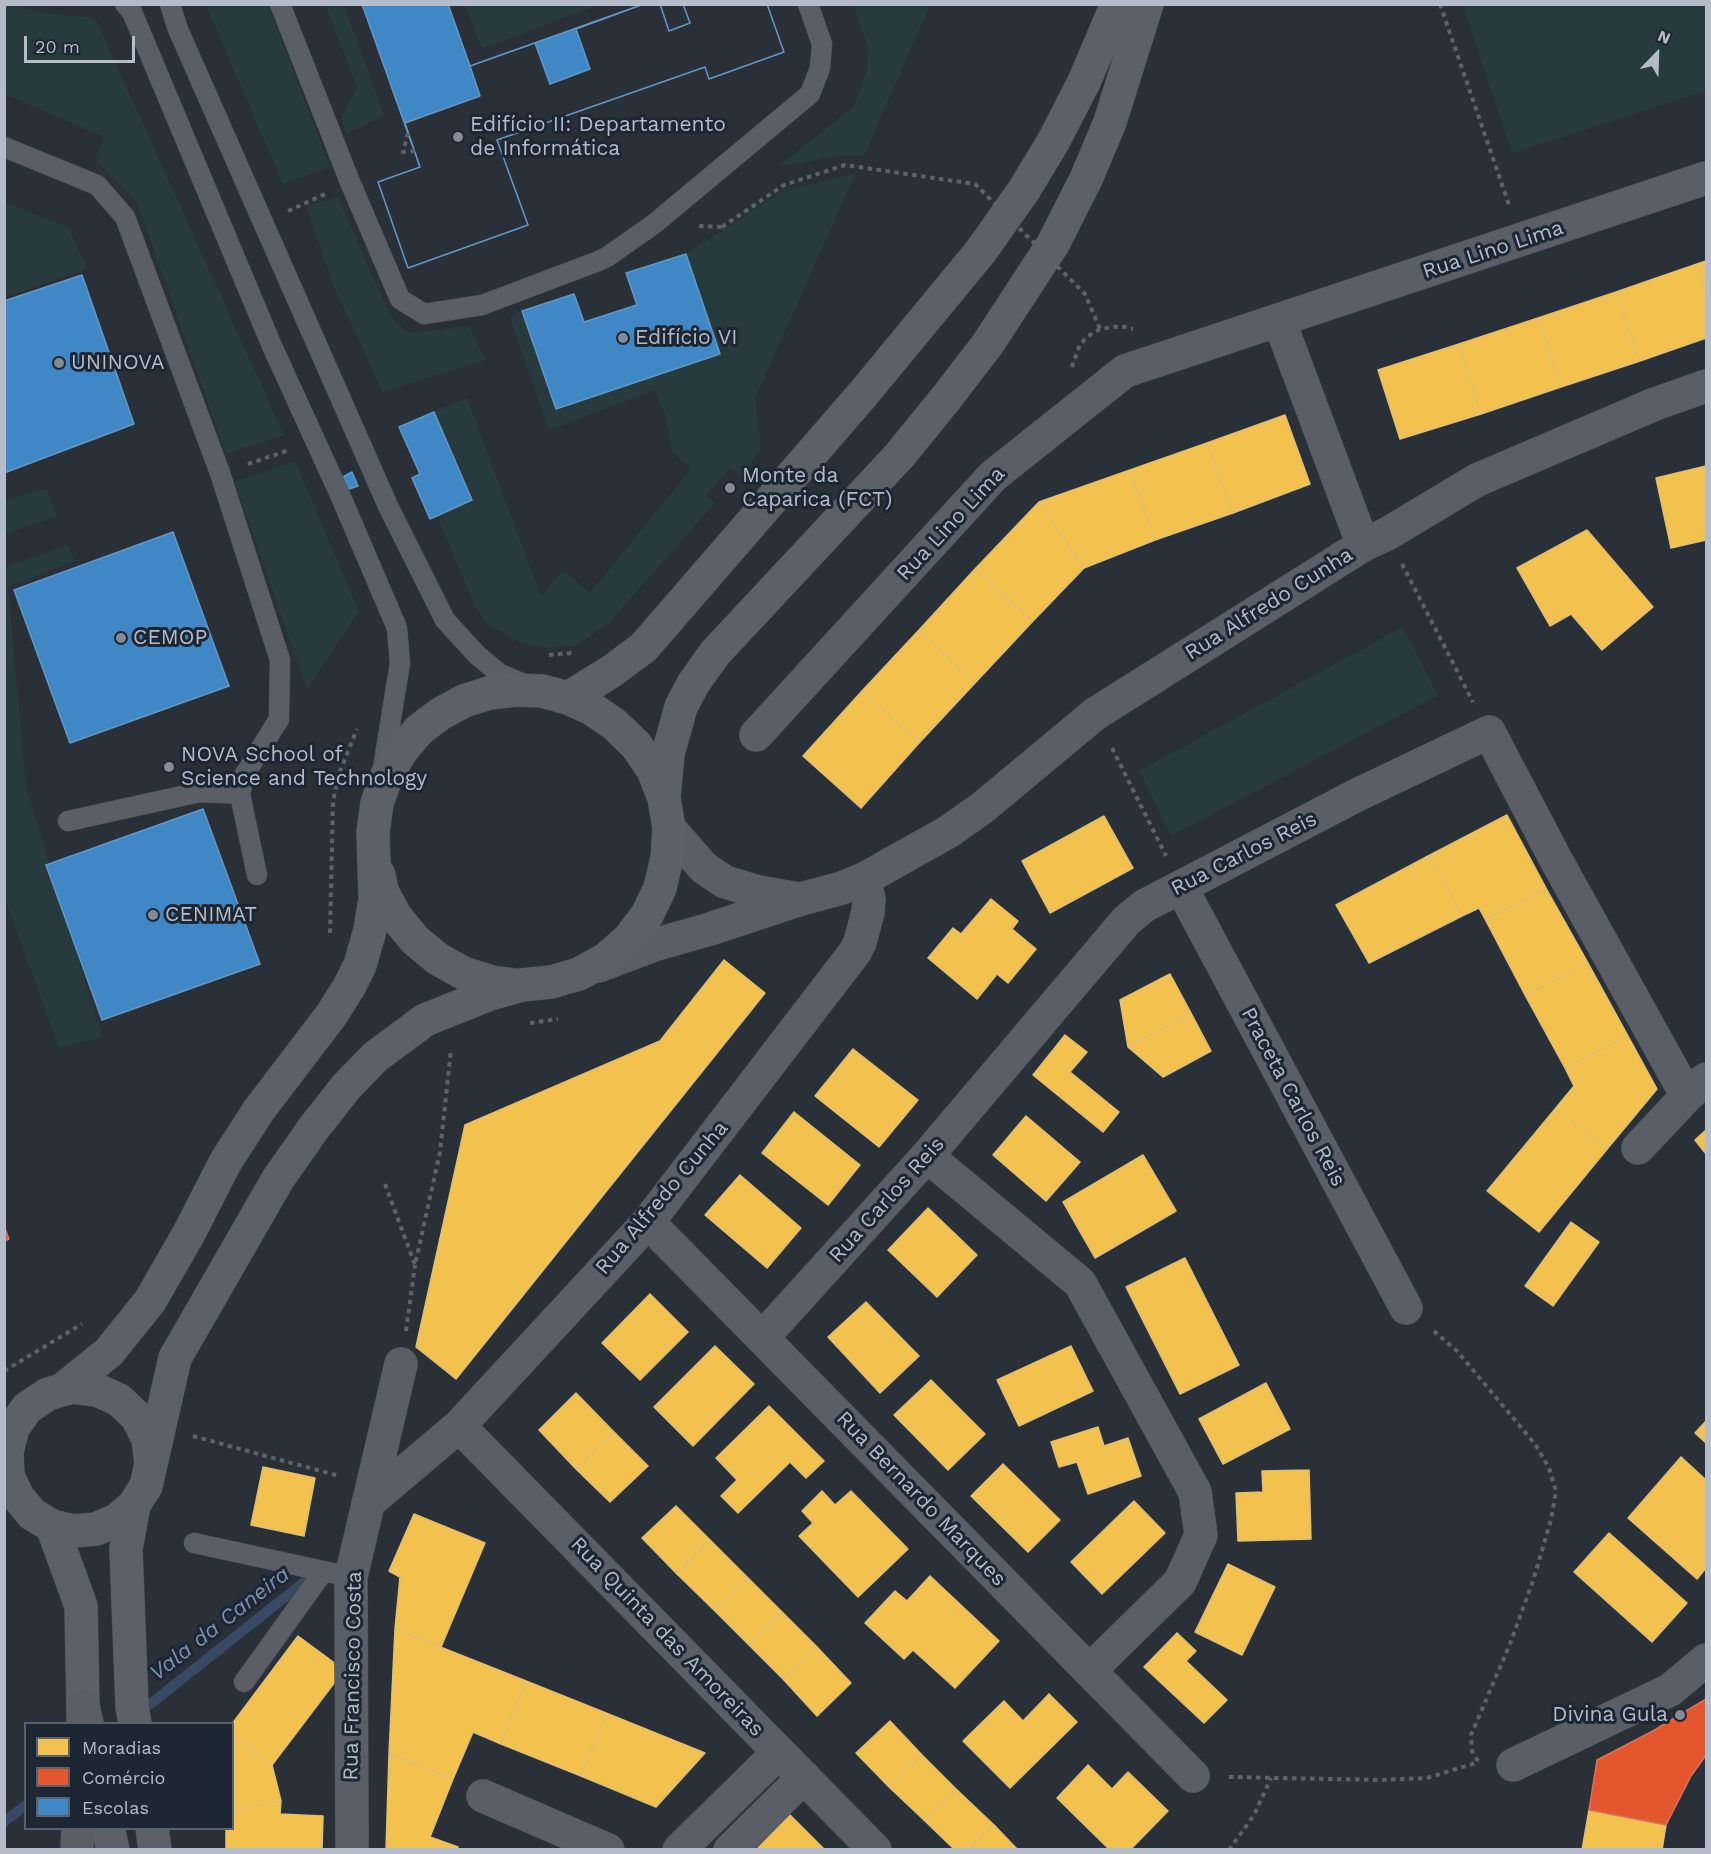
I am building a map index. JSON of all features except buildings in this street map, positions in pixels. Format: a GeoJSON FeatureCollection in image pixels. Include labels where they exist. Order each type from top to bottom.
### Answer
{"type":"FeatureCollection","features":[{"type":"Feature","properties":{"kind":"highway"},"geometry":{"type":"LineString","coordinates":[[77,1850],[78,1830]]}},
{"type":"Feature","properties":{"kind":"main road"},"geometry":{"type":"LineString","coordinates":[[555,695],[612,671],[644,647],[863,394],[981,251],[1053,142],[1084,82],[1117,4]]}},
{"type":"Feature","properties":{"kind":"main road"},"geometry":{"type":"LineString","coordinates":[[375,862],[382,891],[396,917],[422,946],[463,974],[492,982],[522,985],[551,982],[579,974],[606,959],[621,945],[647,915],[663,878],[667,858],[668,754],[681,707],[693,684],[716,653],[900,455],[987,345],[1053,244],[1086,179],[1110,122],[1147,4]]}},
{"type":"Feature","properties":{"kind":"main road"},"geometry":{"type":"LineString","coordinates":[[62,1390],[109,1352],[150,1301],[188,1235],[226,1161],[259,1110],[332,1014],[349,987],[360,965],[370,930],[375,899],[373,832],[377,803],[387,776],[402,750],[419,730],[440,714],[464,701],[489,693],[516,690],[555,695],[592,709],[614,723],[636,745],[652,770],[666,813]]}},
{"type":"Feature","properties":{"kind":"main road"},"geometry":{"type":"LineString","coordinates":[[151,1464],[148,1439],[137,1417],[120,1400],[97,1390],[72,1387],[48,1394],[27,1408],[9,1430],[7,1452],[11,1495],[32,1514],[52,1526],[73,1531],[96,1529],[117,1520],[134,1505],[146,1486],[151,1464],[175,1358],[278,1179],[313,1129],[346,1087],[375,1056],[402,1035],[425,1020],[458,1006],[522,985]]}},
{"type":"Feature","properties":{"kind":"main road"},"geometry":{"type":"LineString","coordinates":[[134,1505],[126,1549],[132,1706],[135,1722]]}},
{"type":"Feature","properties":{"kind":"main road"},"geometry":{"type":"LineString","coordinates":[[52,1526],[81,1606],[84,1718]]}},
{"type":"Feature","properties":{"kind":"main road"},"geometry":{"type":"LineString","coordinates":[[108,1830],[113,1850]]}},
{"type":"Feature","properties":{"kind":"main road"},"geometry":{"type":"LineString","coordinates":[[152,1830],[155,1850]]}},
{"type":"Feature","properties":{"kind":"street","name":"Rua Lino Lima"},"geometry":{"type":"LineString","coordinates":[[756,735],[993,476],[1125,371],[1707,178]]}},
{"type":"Feature","properties":{"kind":"street"},"geometry":{"type":"LineString","coordinates":[[1279,320],[1375,540]]}},
{"type":"Feature","properties":{"kind":"street","name":"Rua Alfredo Cunha"},"geometry":{"type":"LineString","coordinates":[[579,974],[654,945],[710,930],[864,879],[948,832],[982,808],[1095,714],[1375,540],[1477,480],[1655,404],[1707,386]]}},
{"type":"Feature","properties":{"kind":"street"},"geometry":{"type":"LineString","coordinates":[[1489,732],[1555,858],[1697,1088],[1638,1148]]}},
{"type":"Feature","properties":{"kind":"street","name":"Rua Carlos Reis"},"geometry":{"type":"LineString","coordinates":[[763,1337],[927,1156],[1126,921],[1144,906],[1357,795],[1489,732]]}},
{"type":"Feature","properties":{"kind":"street","name":"Rua Alfredo Cunha"},"geometry":{"type":"LineString","coordinates":[[666,813],[704,868],[725,882],[759,892],[801,899]]}},
{"type":"Feature","properties":{"kind":"street","name":"Rua Alfredo Cunha"},"geometry":{"type":"LineString","coordinates":[[370,1498],[459,1426],[648,1222],[855,952],[864,931],[868,912],[869,899],[864,879]]}},
{"type":"Feature","properties":{"kind":"street","name":"Praceta Carlos Reis"},"geometry":{"type":"LineString","coordinates":[[1181,887],[1406,1308]]}},
{"type":"Feature","properties":{"kind":"street"},"geometry":{"type":"LineString","coordinates":[[927,1156],[1080,1283],[1196,1492],[1201,1534],[1180,1582],[1090,1670]]}},
{"type":"Feature","properties":{"kind":"street","name":"Rua Bernardo Marques"},"geometry":{"type":"LineString","coordinates":[[648,1222],[1193,1776]]}},
{"type":"Feature","properties":{"kind":"street","name":"Rua Francisco Costa"},"geometry":{"type":"LineString","coordinates":[[352,1850],[337,1575],[370,1498],[401,1364]]}},
{"type":"Feature","properties":{"kind":"street","name":"Rua Quinta das Amoreiras"},"geometry":{"type":"LineString","coordinates":[[459,1426],[875,1850]]}},
{"type":"Feature","properties":{"kind":"street"},"geometry":{"type":"LineString","coordinates":[[1513,1765],[1670,1690],[1707,1660]]}},
{"type":"Feature","properties":{"kind":"street"},"geometry":{"type":"LineString","coordinates":[[679,1850],[779,1752]]}},
{"type":"Feature","properties":{"kind":"street"},"geometry":{"type":"LineString","coordinates":[[730,1850],[804,1777]]}},
{"type":"Feature","properties":{"kind":"street"},"geometry":{"type":"LineString","coordinates":[[483,1796],[608,1850]]}},
{"type":"Feature","properties":{"kind":"lane"},"geometry":{"type":"LineString","coordinates":[[125,4],[132,12],[272,346],[397,628],[400,663],[377,803]]}},
{"type":"Feature","properties":{"kind":"lane"},"geometry":{"type":"LineString","coordinates":[[170,4],[177,27],[388,506],[445,620],[477,655],[500,674],[555,695]]}},
{"type":"Feature","properties":{"kind":"lane"},"geometry":{"type":"LineString","coordinates":[[280,4],[350,182],[400,299],[424,314],[482,305],[596,262],[607,257],[654,224],[810,94],[820,68],[822,44],[808,4]]}},
{"type":"Feature","properties":{"kind":"lane"},"geometry":{"type":"LineString","coordinates":[[4,147],[97,185],[125,217],[220,473],[280,660],[279,718],[245,774],[240,794],[258,875]]}},
{"type":"Feature","properties":{"kind":"lane"},"geometry":{"type":"LineString","coordinates":[[68,821],[200,792],[240,794]]}},
{"type":"Feature","properties":{"kind":"lane"},"geometry":{"type":"LineString","coordinates":[[194,1542],[337,1575],[244,1682]]}},
{"type":"Feature","properties":{"kind":"path"},"geometry":{"type":"LineString","coordinates":[[1440,4],[1496,165]]}},
{"type":"Feature","properties":{"kind":"path"},"geometry":{"type":"LineString","coordinates":[[408,133],[403,152],[415,151]]}},
{"type":"Feature","properties":{"kind":"path"},"geometry":{"type":"LineString","coordinates":[[722,227],[784,185],[845,165],[975,184],[1085,294],[1100,329]]}},
{"type":"Feature","properties":{"kind":"path"},"geometry":{"type":"LineString","coordinates":[[287,211],[350,182]]}},
{"type":"Feature","properties":{"kind":"path"},"geometry":{"type":"LineString","coordinates":[[220,473],[315,441]]}},
{"type":"Feature","properties":{"kind":"path"},"geometry":{"type":"LineString","coordinates":[[1375,540],[1489,732]]}},
{"type":"Feature","properties":{"kind":"path"},"geometry":{"type":"LineString","coordinates":[[546,655],[572,653],[579,650]]}},
{"type":"Feature","properties":{"kind":"path"},"geometry":{"type":"LineString","coordinates":[[1095,714],[1181,887]]}},
{"type":"Feature","properties":{"kind":"path"},"geometry":{"type":"LineString","coordinates":[[528,1023],[562,1018]]}},
{"type":"Feature","properties":{"kind":"path"},"geometry":{"type":"LineString","coordinates":[[401,1364],[415,1265]]}},
{"type":"Feature","properties":{"kind":"path"},"geometry":{"type":"LineString","coordinates":[[1406,1308],[1457,1351],[1535,1444],[1549,1468],[1556,1491],[1551,1520],[1533,1581],[1510,1644],[1471,1736],[1472,1751],[1478,1762]]}},
{"type":"Feature","properties":{"kind":"path"},"geometry":{"type":"LineString","coordinates":[[192,1436],[333,1473],[370,1498]]}},
{"type":"Feature","properties":{"kind":"path"},"geometry":{"type":"LineString","coordinates":[[1193,1776],[1379,1780],[1427,1778],[1478,1762],[1513,1765]]}},
{"type":"Feature","properties":{"kind":"path"},"geometry":{"type":"LineString","coordinates":[[1228,1850],[1254,1815],[1271,1778]]}},
{"type":"Feature","properties":{"kind":"green space"},"geometry":{"type":"Polygon","coordinates":[[[4,5],[15,5],[41,13],[90,17],[97,22],[284,435],[226,454],[137,202],[95,160],[104,137],[5,94],[4,5]]]}},
{"type":"Feature","properties":{"kind":"green space"},"geometry":{"type":"Polygon","coordinates":[[[206,5],[268,5],[330,167],[283,184],[206,5]]]}},
{"type":"Feature","properties":{"kind":"green space"},"geometry":{"type":"Polygon","coordinates":[[[325,5],[344,5],[384,115],[346,134],[341,118],[357,87],[325,5]]]}},
{"type":"Feature","properties":{"kind":"green space"},"geometry":{"type":"Polygon","coordinates":[[[465,5],[597,5],[482,49],[465,5]]]}},
{"type":"Feature","properties":{"kind":"green space"},"geometry":{"type":"Polygon","coordinates":[[[853,5],[930,5],[864,156],[841,155],[778,167],[854,106],[867,71],[868,47],[853,5]]]}},
{"type":"Feature","properties":{"kind":"green space"},"geometry":{"type":"Polygon","coordinates":[[[1463,5],[1706,5],[1706,91],[1512,153],[1463,5]]]}},
{"type":"Feature","properties":{"kind":"green space"},"geometry":{"type":"Polygon","coordinates":[[[856,173],[755,398],[761,448],[742,478],[731,467],[706,495],[715,503],[608,624],[575,646],[547,648],[521,643],[489,625],[475,607],[437,516],[472,500],[434,412],[467,398],[541,596],[561,572],[569,575],[590,593],[691,469],[672,452],[666,417],[655,390],[549,430],[510,319],[522,311],[556,409],[720,354],[686,254],[783,191],[856,173]]]}},
{"type":"Feature","properties":{"kind":"green space"},"geometry":{"type":"Polygon","coordinates":[[[338,197],[387,309],[397,324],[411,333],[469,326],[485,360],[383,392],[335,290],[306,206],[338,197]]]}},
{"type":"Feature","properties":{"kind":"green space"},"geometry":{"type":"Polygon","coordinates":[[[5,202],[69,228],[87,269],[5,297],[5,202]]]}},
{"type":"Feature","properties":{"kind":"green space"},"geometry":{"type":"Polygon","coordinates":[[[295,461],[359,611],[307,690],[235,482],[295,461]]]}},
{"type":"Feature","properties":{"kind":"green space"},"geometry":{"type":"Polygon","coordinates":[[[46,488],[57,516],[5,534],[5,501],[46,488]]]}},
{"type":"Feature","properties":{"kind":"green space"},"geometry":{"type":"Polygon","coordinates":[[[68,545],[75,561],[8,587],[26,786],[102,1037],[59,1048],[5,899],[5,567],[68,545]]]}},
{"type":"Feature","properties":{"kind":"green space"},"geometry":{"type":"Polygon","coordinates":[[[1403,627],[1438,695],[1171,836],[1139,771],[1403,627]]]}},
{"type":"Feature","properties":{"kind":"waterway","name":"Vala da Caneira"},"geometry":{"type":"LineString","coordinates":[[149,1705],[313,1575]]}},
{"type":"Feature","properties":{"kind":"waterway","name":"Vala da Caneira"},"geometry":{"type":"LineString","coordinates":[[4,1822],[24,1807]]}},
{"type":"Feature","properties":{"kind":"place","name":"Edifício II: Departamento de Informática"},"geometry":{"type":"Point","coordinates":[458,137]}},
{"type":"Feature","properties":{"kind":"place","name":"Edifício VI"},"geometry":{"type":"Point","coordinates":[623,338]}},
{"type":"Feature","properties":{"kind":"place","name":"UNINOVA"},"geometry":{"type":"Point","coordinates":[59,363]}},
{"type":"Feature","properties":{"kind":"place","name":"Monte da Caparica (FCT)"},"geometry":{"type":"Point","coordinates":[730,488]}},
{"type":"Feature","properties":{"kind":"place","name":"CEMOP"},"geometry":{"type":"Point","coordinates":[121,638]}},
{"type":"Feature","properties":{"kind":"place","name":"NOVA School of Science and Technology"},"geometry":{"type":"Point","coordinates":[169,767]}},
{"type":"Feature","properties":{"kind":"place","name":"CENIMAT"},"geometry":{"type":"Point","coordinates":[153,915]}},
{"type":"Feature","properties":{"kind":"place","name":"Divina Gula"},"geometry":{"type":"Point","coordinates":[1680,1715]}}]}
